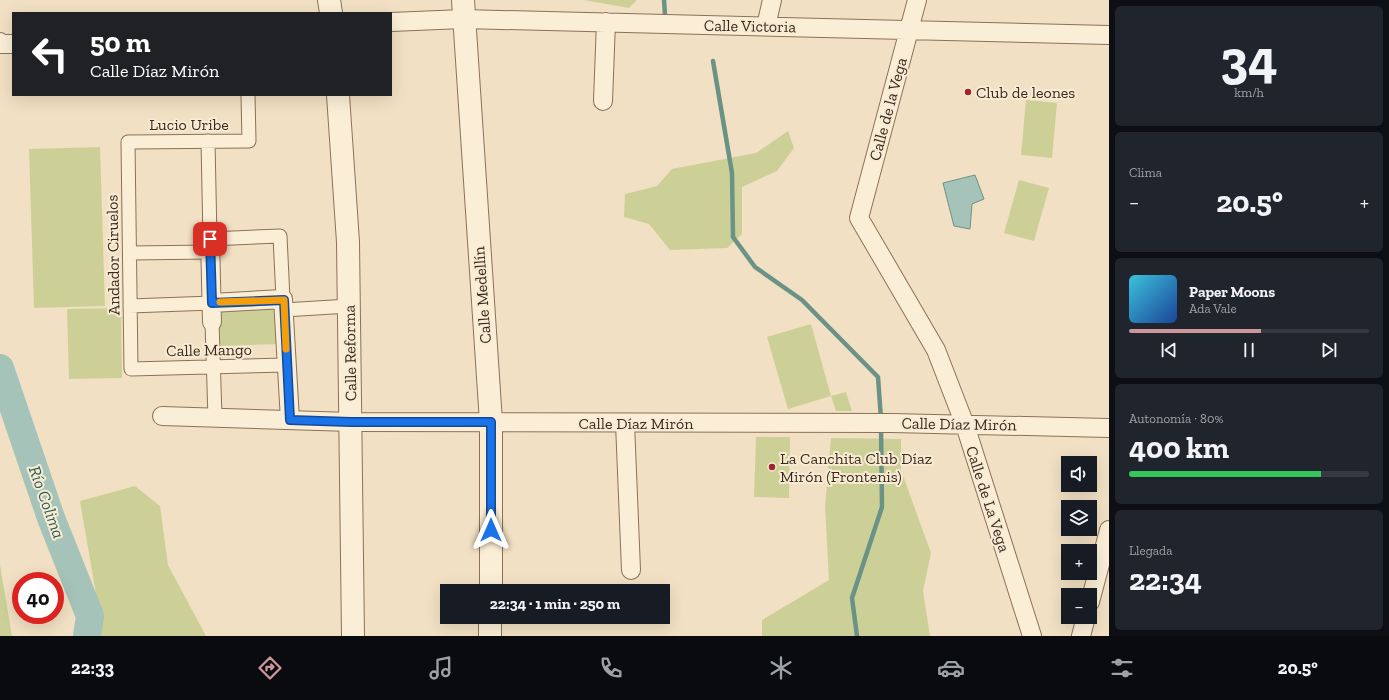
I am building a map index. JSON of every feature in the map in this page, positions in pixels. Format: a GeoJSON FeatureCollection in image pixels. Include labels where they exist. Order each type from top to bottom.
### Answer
{"type":"FeatureCollection","features":[{"type":"Feature","properties":{"kind":"street"},"geometry":{"type":"LineString","coordinates":[[329,0],[331,12]]}},
{"type":"Feature","properties":{"kind":"street"},"geometry":{"type":"LineString","coordinates":[[766,26],[772,0]]}},
{"type":"Feature","properties":{"kind":"street","name":"Calle de la Vega"},"geometry":{"type":"LineString","coordinates":[[859,218],[917,0]]}},
{"type":"Feature","properties":{"kind":"street","name":"Calle Victoria"},"geometry":{"type":"LineString","coordinates":[[392,22],[463,9],[606,22],[1109,36]]}},
{"type":"Feature","properties":{"kind":"street","name":"Calle Medellín"},"geometry":{"type":"LineString","coordinates":[[463,9],[491,422],[491,584]]}},
{"type":"Feature","properties":{"kind":"street"},"geometry":{"type":"LineString","coordinates":[[603,101],[606,22]]}},
{"type":"Feature","properties":{"kind":"street"},"geometry":{"type":"LineString","coordinates":[[0,42],[2,44],[12,44]]}},
{"type":"Feature","properties":{"kind":"street","name":"Lucio Uribe"},"geometry":{"type":"LineString","coordinates":[[128,142],[249,141],[248,96]]}},
{"type":"Feature","properties":{"kind":"street","name":"Calle Reforma"},"geometry":{"type":"LineString","coordinates":[[338,96],[348,242],[353,636]]}},
{"type":"Feature","properties":{"kind":"street"},"geometry":{"type":"LineString","coordinates":[[208,141],[215,418]]}},
{"type":"Feature","properties":{"kind":"street","name":"Andador Ciruelos"},"geometry":{"type":"LineString","coordinates":[[128,142],[131,369]]}},
{"type":"Feature","properties":{"kind":"street","name":"Calle de La Vega"},"geometry":{"type":"LineString","coordinates":[[859,218],[936,350],[965,424],[1032,636]]}},
{"type":"Feature","properties":{"kind":"street"},"geometry":{"type":"LineString","coordinates":[[130,253],[211,246],[280,236],[290,420]]}},
{"type":"Feature","properties":{"kind":"street"},"geometry":{"type":"LineString","coordinates":[[130,306],[212,303],[349,306]]}},
{"type":"Feature","properties":{"kind":"street","name":"Calle Mango"},"geometry":{"type":"LineString","coordinates":[[131,369],[287,365]]}},
{"type":"Feature","properties":{"kind":"street","name":"Calle Díaz Mirón"},"geometry":{"type":"LineString","coordinates":[[162,416],[351,422],[884,423],[1109,428]]}},
{"type":"Feature","properties":{"kind":"street"},"geometry":{"type":"LineString","coordinates":[[625,422],[631,570]]}},
{"type":"Feature","properties":{"kind":"street"},"geometry":{"type":"LineString","coordinates":[[1094,588],[1109,530]]}},
{"type":"Feature","properties":{"kind":"street"},"geometry":{"type":"LineString","coordinates":[[490,624],[490,636]]}},
{"type":"Feature","properties":{"kind":"street"},"geometry":{"type":"LineString","coordinates":[[1081,636],[1084,624]]}},
{"type":"Feature","properties":{"kind":"green space"},"geometry":{"type":"Polygon","coordinates":[[[584,0],[637,0],[629,8],[584,0]]]}},
{"type":"Feature","properties":{"kind":"green space"},"geometry":{"type":"Polygon","coordinates":[[[1026,100],[1057,103],[1052,158],[1021,155],[1026,100]]]}},
{"type":"Feature","properties":{"kind":"green space"},"geometry":{"type":"Polygon","coordinates":[[[788,131],[794,148],[777,171],[742,187],[742,234],[727,248],[670,250],[649,224],[624,217],[625,194],[657,186],[672,169],[756,153],[788,131]]]}},
{"type":"Feature","properties":{"kind":"green space"},"geometry":{"type":"Polygon","coordinates":[[[100,147],[105,306],[34,308],[29,149],[100,147]]]}},
{"type":"Feature","properties":{"kind":"green space"},"geometry":{"type":"Polygon","coordinates":[[[1019,180],[1049,188],[1034,241],[1004,233],[1019,180]]]}},
{"type":"Feature","properties":{"kind":"green space"},"geometry":{"type":"Polygon","coordinates":[[[279,305],[281,344],[217,346],[216,307],[279,305]]]}},
{"type":"Feature","properties":{"kind":"green space"},"geometry":{"type":"Polygon","coordinates":[[[121,308],[122,378],[69,379],[67,309],[121,308]]]}},
{"type":"Feature","properties":{"kind":"green space"},"geometry":{"type":"Polygon","coordinates":[[[811,324],[831,396],[788,409],[767,337],[811,324]]]}},
{"type":"Feature","properties":{"kind":"green space"},"geometry":{"type":"Polygon","coordinates":[[[846,392],[852,411],[836,411],[831,396],[846,392]]]}},
{"type":"Feature","properties":{"kind":"green space","name":"La Canchita Club Díaz Mirón (Frontenis)"},"geometry":{"type":"Polygon","coordinates":[[[756,437],[790,437],[789,498],[754,497],[756,437]]]}},
{"type":"Feature","properties":{"kind":"green space"},"geometry":{"type":"Polygon","coordinates":[[[831,438],[901,439],[901,470],[931,553],[923,591],[930,636],[762,636],[762,620],[829,580],[825,506],[831,438]]]}},
{"type":"Feature","properties":{"kind":"green space"},"geometry":{"type":"Polygon","coordinates":[[[135,486],[160,506],[168,565],[206,636],[101,636],[97,600],[80,501],[135,486]]]}},
{"type":"Feature","properties":{"kind":"green space"},"geometry":{"type":"Polygon","coordinates":[[[0,565],[12,636],[0,636],[0,565]]]}},
{"type":"Feature","properties":{"kind":"water"},"geometry":{"type":"Polygon","coordinates":[[[975,175],[984,199],[972,204],[970,229],[954,226],[943,183],[975,175]]]}},
{"type":"Feature","properties":{"kind":"waterway"},"geometry":{"type":"LineString","coordinates":[[664,0],[665,15]]}},
{"type":"Feature","properties":{"kind":"waterway"},"geometry":{"type":"LineString","coordinates":[[713,61],[732,173],[733,237],[755,267],[802,300],[878,377],[881,419]]}},
{"type":"Feature","properties":{"kind":"waterway","name":"Río Colima"},"geometry":{"type":"LineString","coordinates":[[0,368],[51,518],[90,616],[87,636]]}},
{"type":"Feature","properties":{"kind":"waterway"},"geometry":{"type":"LineString","coordinates":[[857,636],[852,598],[882,507],[881,426]]}},
{"type":"Feature","properties":{"kind":"slow traffic"},"geometry":{"type":"LineString","coordinates":[[220,302],[284,300],[286,349]]}},
{"type":"Feature","properties":{"kind":"place","name":"Club de leones"},"geometry":{"type":"Point","coordinates":[968,92]}},
{"type":"Feature","properties":{"kind":"place","name":"La Canchita Club Díaz Mirón (Frontenis)"},"geometry":{"type":"Point","coordinates":[772,467]}},
{"type":"Feature","properties":{"kind":"route"},"geometry":{"type":"LineString","coordinates":[[210,239],[212,303],[284,300],[290,420],[351,422],[491,422],[491,530]]}}]}
